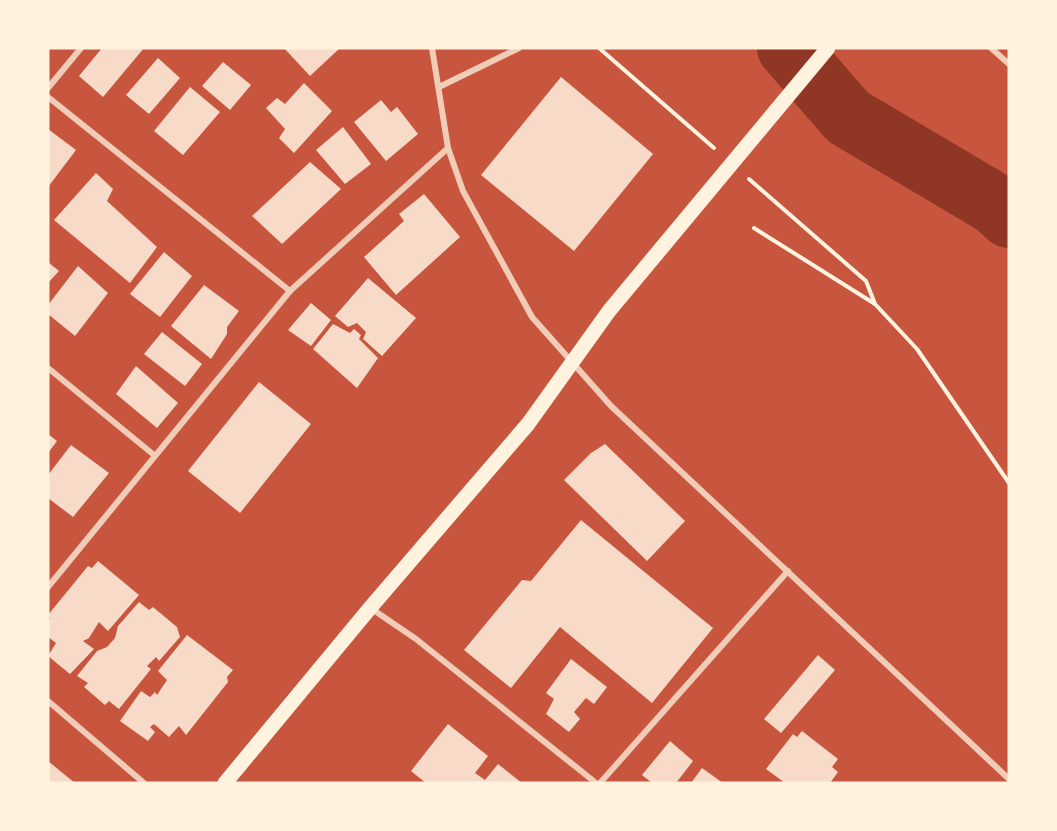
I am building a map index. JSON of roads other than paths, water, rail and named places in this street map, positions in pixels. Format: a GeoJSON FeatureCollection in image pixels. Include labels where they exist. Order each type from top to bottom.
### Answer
{"type":"FeatureCollection","features":[{"type":"Feature","properties":{"kind":"main road"},"geometry":{"type":"LineString","coordinates":[[225,783],[370,608],[528,424],[609,311],[828,48]]}},
{"type":"Feature","properties":{"kind":"street"},"geometry":{"type":"LineString","coordinates":[[48,88],[81,48]]}},
{"type":"Feature","properties":{"kind":"street"},"geometry":{"type":"LineString","coordinates":[[432,48],[448,148],[463,191],[532,317],[611,406],[1009,779]]}},
{"type":"Feature","properties":{"kind":"street"},"geometry":{"type":"LineString","coordinates":[[439,87],[519,48]]}},
{"type":"Feature","properties":{"kind":"street"},"geometry":{"type":"LineString","coordinates":[[991,48],[1009,64]]}},
{"type":"Feature","properties":{"kind":"street"},"geometry":{"type":"LineString","coordinates":[[48,97],[290,291]]}},
{"type":"Feature","properties":{"kind":"street"},"geometry":{"type":"LineString","coordinates":[[48,587],[290,291],[448,148]]}},
{"type":"Feature","properties":{"kind":"street"},"geometry":{"type":"LineString","coordinates":[[48,368],[154,455]]}},
{"type":"Feature","properties":{"kind":"street"},"geometry":{"type":"LineString","coordinates":[[370,608],[416,639],[598,783],[788,572]]}},
{"type":"Feature","properties":{"kind":"street"},"geometry":{"type":"LineString","coordinates":[[48,701],[144,783]]}},
{"type":"Feature","properties":{"kind":"waterway"},"geometry":{"type":"LineString","coordinates":[[788,48],[848,117],[995,204],[1009,217]]}}]}
